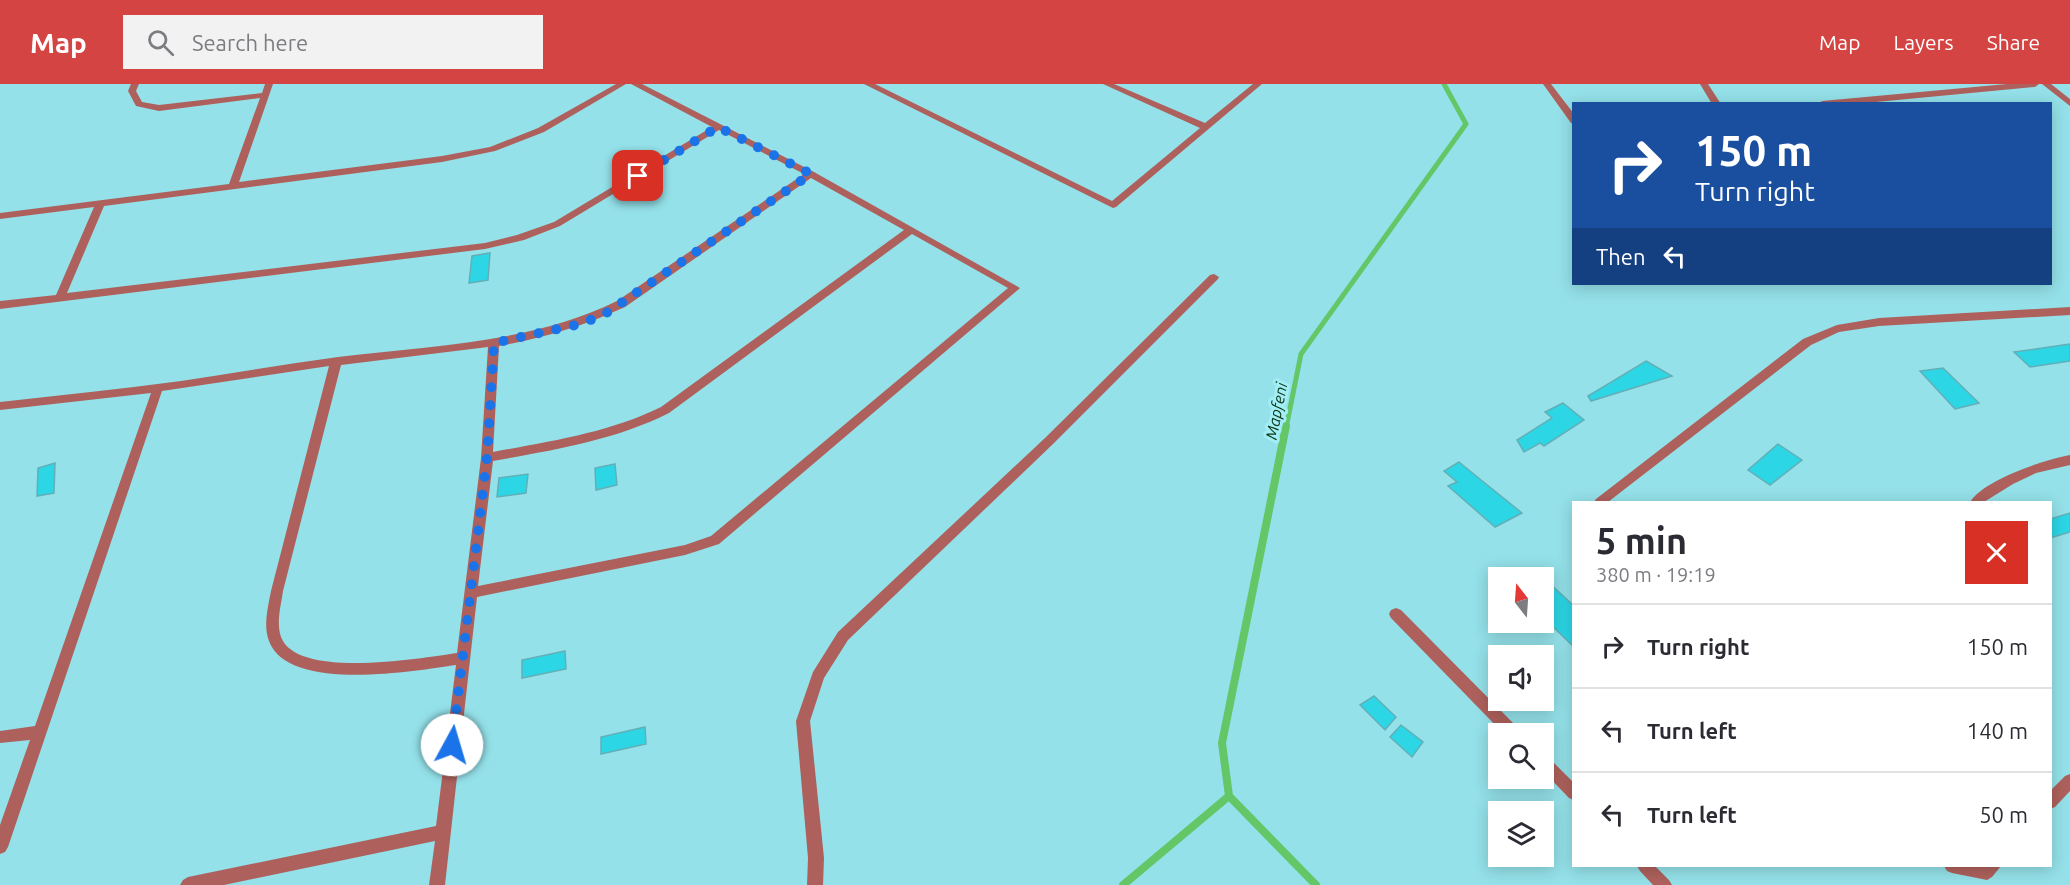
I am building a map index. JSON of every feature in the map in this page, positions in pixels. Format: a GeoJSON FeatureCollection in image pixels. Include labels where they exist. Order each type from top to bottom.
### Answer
{"type":"FeatureCollection","features":[{"type":"Feature","properties":{"kind":"street"},"geometry":{"type":"LineString","coordinates":[[135,84],[132,91],[139,104],[159,108],[265,95]]}},
{"type":"Feature","properties":{"kind":"street"},"geometry":{"type":"LineString","coordinates":[[233,185],[268,84]]}},
{"type":"Feature","properties":{"kind":"street"},"geometry":{"type":"LineString","coordinates":[[0,216],[442,159],[492,149],[541,130],[622,84]]}},
{"type":"Feature","properties":{"kind":"street"},"geometry":{"type":"LineString","coordinates":[[471,593],[685,550],[715,540],[1015,288],[811,174],[636,84]]}},
{"type":"Feature","properties":{"kind":"street"},"geometry":{"type":"LineString","coordinates":[[868,84],[1113,205],[1258,84]]}},
{"type":"Feature","properties":{"kind":"street"},"geometry":{"type":"LineString","coordinates":[[1107,84],[1206,127]]}},
{"type":"Feature","properties":{"kind":"street"},"geometry":{"type":"LineString","coordinates":[[1547,84],[1572,118]]}},
{"type":"Feature","properties":{"kind":"street"},"geometry":{"type":"LineString","coordinates":[[1704,84],[1716,102]]}},
{"type":"Feature","properties":{"kind":"street"},"geometry":{"type":"LineString","coordinates":[[1845,102],[2036,84]]}},
{"type":"Feature","properties":{"kind":"street"},"geometry":{"type":"LineString","coordinates":[[2046,84],[2070,103]]}},
{"type":"Feature","properties":{"kind":"street"},"geometry":{"type":"LineString","coordinates":[[1914,96],[1919,102]]}},
{"type":"Feature","properties":{"kind":"street"},"geometry":{"type":"LineString","coordinates":[[0,305],[485,246],[520,238],[557,224],[718,127]]}},
{"type":"Feature","properties":{"kind":"street"},"geometry":{"type":"LineString","coordinates":[[0,406],[158,388],[336,361],[494,343],[576,325],[602,316],[811,174]]}},
{"type":"Feature","properties":{"kind":"street"},"geometry":{"type":"LineString","coordinates":[[60,297],[100,203]]}},
{"type":"Feature","properties":{"kind":"street"},"geometry":{"type":"LineString","coordinates":[[487,458],[619,431],[642,423],[665,410],[910,231]]}},
{"type":"Feature","properties":{"kind":"street"},"geometry":{"type":"LineString","coordinates":[[815,885],[816,858],[803,721],[818,676],[843,636],[1049,441],[1214,277]]}},
{"type":"Feature","properties":{"kind":"street"},"geometry":{"type":"LineString","coordinates":[[1601,501],[1807,342],[1837,329],[1879,322],[2070,311]]}},
{"type":"Feature","properties":{"kind":"street"},"geometry":{"type":"LineString","coordinates":[[437,885],[487,458],[494,343]]}},
{"type":"Feature","properties":{"kind":"street"},"geometry":{"type":"LineString","coordinates":[[336,361],[277,591],[274,624],[277,642],[289,656],[312,666],[341,669],[378,668],[462,658]]}},
{"type":"Feature","properties":{"kind":"street"},"geometry":{"type":"LineString","coordinates":[[0,847],[158,388]]}},
{"type":"Feature","properties":{"kind":"street"},"geometry":{"type":"LineString","coordinates":[[1977,501],[2008,479],[2047,463],[2070,460]]}},
{"type":"Feature","properties":{"kind":"street"},"geometry":{"type":"LineString","coordinates":[[1396,614],[1503,723]]}},
{"type":"Feature","properties":{"kind":"street"},"geometry":{"type":"LineString","coordinates":[[0,737],[39,732]]}},
{"type":"Feature","properties":{"kind":"street"},"geometry":{"type":"LineString","coordinates":[[1554,773],[1572,792]]}},
{"type":"Feature","properties":{"kind":"street"},"geometry":{"type":"LineString","coordinates":[[2052,800],[2070,781]]}},
{"type":"Feature","properties":{"kind":"street"},"geometry":{"type":"LineString","coordinates":[[188,885],[443,832]]}},
{"type":"Feature","properties":{"kind":"street"},"geometry":{"type":"LineString","coordinates":[[1646,867],[1664,885]]}},
{"type":"Feature","properties":{"kind":"street"},"geometry":{"type":"LineString","coordinates":[[1958,867],[1987,872],[1992,867]]}},
{"type":"Feature","properties":{"kind":"building"},"geometry":{"type":"Polygon","coordinates":[[[490,253],[488,280],[469,283],[472,256],[490,253]]]}},
{"type":"Feature","properties":{"kind":"building"},"geometry":{"type":"Polygon","coordinates":[[[2070,344],[2070,361],[2030,367],[2014,352],[2070,344]]]}},
{"type":"Feature","properties":{"kind":"building"},"geometry":{"type":"Polygon","coordinates":[[[1646,361],[1672,376],[1591,401],[1588,396],[1646,361]]]}},
{"type":"Feature","properties":{"kind":"building"},"geometry":{"type":"Polygon","coordinates":[[[1943,368],[1979,403],[1955,409],[1920,371],[1943,368]]]}},
{"type":"Feature","properties":{"kind":"building"},"geometry":{"type":"Polygon","coordinates":[[[1563,403],[1584,420],[1544,446],[1540,443],[1524,452],[1517,440],[1552,418],[1545,412],[1563,403]]]}},
{"type":"Feature","properties":{"kind":"building"},"geometry":{"type":"Polygon","coordinates":[[[1778,444],[1802,460],[1770,485],[1748,470],[1778,444]]]}},
{"type":"Feature","properties":{"kind":"building"},"geometry":{"type":"Polygon","coordinates":[[[1459,462],[1522,513],[1495,527],[1448,486],[1457,482],[1444,471],[1459,462]]]}},
{"type":"Feature","properties":{"kind":"building"},"geometry":{"type":"Polygon","coordinates":[[[55,463],[54,493],[37,496],[38,468],[55,463]]]}},
{"type":"Feature","properties":{"kind":"building"},"geometry":{"type":"Polygon","coordinates":[[[615,464],[617,485],[596,490],[595,468],[615,464]]]}},
{"type":"Feature","properties":{"kind":"building"},"geometry":{"type":"Polygon","coordinates":[[[528,474],[526,493],[497,497],[499,478],[528,474]]]}},
{"type":"Feature","properties":{"kind":"building"},"geometry":{"type":"Polygon","coordinates":[[[2070,513],[2070,532],[2052,537],[2052,518],[2070,513]]]}},
{"type":"Feature","properties":{"kind":"building"},"geometry":{"type":"Polygon","coordinates":[[[1554,587],[1572,604],[1572,645],[1554,628],[1554,587]]]}},
{"type":"Feature","properties":{"kind":"building"},"geometry":{"type":"Polygon","coordinates":[[[565,651],[566,669],[522,678],[522,660],[565,651]]]}},
{"type":"Feature","properties":{"kind":"building"},"geometry":{"type":"Polygon","coordinates":[[[1374,696],[1396,717],[1385,730],[1360,705],[1374,696]]]}},
{"type":"Feature","properties":{"kind":"building"},"geometry":{"type":"Polygon","coordinates":[[[1401,725],[1423,742],[1412,757],[1390,737],[1401,725]]]}},
{"type":"Feature","properties":{"kind":"building"},"geometry":{"type":"Polygon","coordinates":[[[645,727],[646,744],[601,754],[601,737],[645,727]]]}},
{"type":"Feature","properties":{"kind":"waterway","name":"Mapfeni"},"geometry":{"type":"LineString","coordinates":[[1286,428],[1301,354],[1466,124],[1444,84]]}},
{"type":"Feature","properties":{"kind":"waterway","name":"Mapfeni"},"geometry":{"type":"LineString","coordinates":[[1229,796],[1222,743],[1286,426]]}},
{"type":"Feature","properties":{"kind":"waterway"},"geometry":{"type":"LineString","coordinates":[[1123,885],[1229,796]]}},
{"type":"Feature","properties":{"kind":"waterway"},"geometry":{"type":"LineString","coordinates":[[1229,796],[1316,885]]}},
{"type":"Feature","properties":{"kind":"route"},"geometry":{"type":"LineString","coordinates":[[452,745],[487,458],[494,343],[576,325],[602,316],[811,174],[718,127],[638,176]]}}]}
